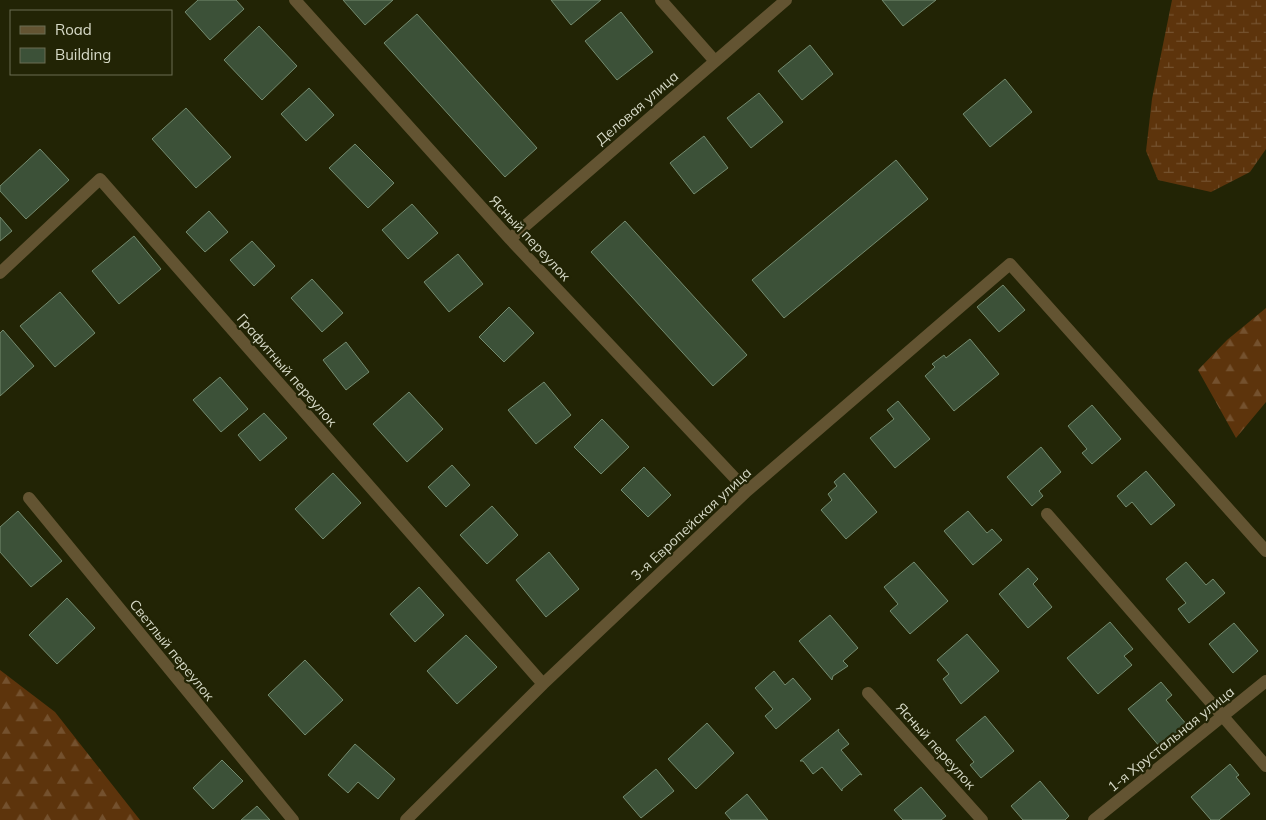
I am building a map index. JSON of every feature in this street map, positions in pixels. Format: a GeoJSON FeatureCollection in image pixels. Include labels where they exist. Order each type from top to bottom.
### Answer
{"type":"FeatureCollection","features":[{"type":"Feature","properties":{"kind":"street","name":"Ясный переулок"},"geometry":{"type":"LineString","coordinates":[[295,0],[510,239],[747,491]]}},
{"type":"Feature","properties":{"kind":"street"},"geometry":{"type":"LineString","coordinates":[[661,0],[714,60]]}},
{"type":"Feature","properties":{"kind":"street","name":"Деловая улица"},"geometry":{"type":"LineString","coordinates":[[510,239],[714,60],[786,0]]}},
{"type":"Feature","properties":{"kind":"street","name":"Графитный переулок"},"geometry":{"type":"LineString","coordinates":[[0,273],[100,179],[542,684]]}},
{"type":"Feature","properties":{"kind":"street","name":"3-я Европейская улица"},"geometry":{"type":"LineString","coordinates":[[406,820],[542,684],[747,491],[1010,264],[1266,551]]}},
{"type":"Feature","properties":{"kind":"street","name":"Светлый переулок"},"geometry":{"type":"LineString","coordinates":[[29,498],[293,820]]}},
{"type":"Feature","properties":{"kind":"street"},"geometry":{"type":"LineString","coordinates":[[1047,514],[1266,766]]}},
{"type":"Feature","properties":{"kind":"street","name":"1-я Хрустальная улица"},"geometry":{"type":"LineString","coordinates":[[1094,820],[1224,717],[1266,681]]}},
{"type":"Feature","properties":{"kind":"street","name":"Ясный переулок"},"geometry":{"type":"LineString","coordinates":[[868,693],[982,820]]}},
{"type":"Feature","properties":{"kind":"green space"},"geometry":{"type":"Polygon","coordinates":[[[1172,0],[1266,0],[1266,149],[1250,172],[1211,192],[1158,180],[1146,151],[1152,99],[1172,0]]]}},
{"type":"Feature","properties":{"kind":"green space"},"geometry":{"type":"Polygon","coordinates":[[[1266,308],[1266,402],[1236,438],[1198,370],[1227,340],[1266,308]]]}},
{"type":"Feature","properties":{"kind":"green space"},"geometry":{"type":"Polygon","coordinates":[[[0,670],[55,712],[140,820],[0,820],[0,670]]]}},
{"type":"Feature","properties":{"kind":"building"},"geometry":{"type":"Polygon","coordinates":[[[198,0],[236,0],[244,9],[210,40],[185,12],[198,0]]]}},
{"type":"Feature","properties":{"kind":"building"},"geometry":{"type":"Polygon","coordinates":[[[343,0],[393,0],[365,25],[343,0]]]}},
{"type":"Feature","properties":{"kind":"building"},"geometry":{"type":"Polygon","coordinates":[[[551,0],[601,0],[571,25],[551,0]]]}},
{"type":"Feature","properties":{"kind":"building"},"geometry":{"type":"Polygon","coordinates":[[[882,0],[936,0],[903,26],[882,0]]]}},
{"type":"Feature","properties":{"kind":"building"},"geometry":{"type":"Polygon","coordinates":[[[621,12],[653,52],[617,80],[585,41],[621,12]]]}},
{"type":"Feature","properties":{"kind":"building"},"geometry":{"type":"Polygon","coordinates":[[[417,14],[537,148],[505,177],[384,43],[417,14]]]}},
{"type":"Feature","properties":{"kind":"building"},"geometry":{"type":"Polygon","coordinates":[[[259,26],[297,66],[262,100],[224,60],[259,26]]]}},
{"type":"Feature","properties":{"kind":"building"},"geometry":{"type":"Polygon","coordinates":[[[810,45],[833,74],[802,100],[778,71],[810,45]]]}},
{"type":"Feature","properties":{"kind":"building"},"geometry":{"type":"Polygon","coordinates":[[[1005,79],[1032,112],[990,147],[963,114],[1005,79]]]}},
{"type":"Feature","properties":{"kind":"building"},"geometry":{"type":"Polygon","coordinates":[[[309,88],[334,115],[306,141],[281,114],[309,88]]]}},
{"type":"Feature","properties":{"kind":"building"},"geometry":{"type":"Polygon","coordinates":[[[759,93],[783,122],[751,148],[727,118],[759,93]]]}},
{"type":"Feature","properties":{"kind":"building"},"geometry":{"type":"Polygon","coordinates":[[[186,108],[231,157],[196,188],[152,139],[186,108]]]}},
{"type":"Feature","properties":{"kind":"building"},"geometry":{"type":"Polygon","coordinates":[[[704,136],[728,168],[694,194],[670,163],[704,136]]]}},
{"type":"Feature","properties":{"kind":"building"},"geometry":{"type":"Polygon","coordinates":[[[355,144],[394,183],[368,208],[329,168],[355,144]]]}},
{"type":"Feature","properties":{"kind":"building"},"geometry":{"type":"Polygon","coordinates":[[[40,149],[69,180],[26,219],[0,191],[0,186],[40,149]]]}},
{"type":"Feature","properties":{"kind":"building"},"geometry":{"type":"Polygon","coordinates":[[[896,160],[928,199],[784,318],[752,280],[896,160]]]}},
{"type":"Feature","properties":{"kind":"building"},"geometry":{"type":"Polygon","coordinates":[[[412,204],[438,233],[408,259],[382,230],[412,204]]]}},
{"type":"Feature","properties":{"kind":"building"},"geometry":{"type":"Polygon","coordinates":[[[209,211],[228,232],[205,252],[186,232],[209,211]]]}},
{"type":"Feature","properties":{"kind":"building"},"geometry":{"type":"Polygon","coordinates":[[[0,217],[12,231],[0,241],[0,217]]]}},
{"type":"Feature","properties":{"kind":"building"},"geometry":{"type":"Polygon","coordinates":[[[625,221],[747,355],[713,386],[591,252],[625,221]]]}},
{"type":"Feature","properties":{"kind":"building"},"geometry":{"type":"Polygon","coordinates":[[[134,236],[161,269],[119,304],[92,271],[134,236]]]}},
{"type":"Feature","properties":{"kind":"building"},"geometry":{"type":"Polygon","coordinates":[[[252,241],[275,266],[254,286],[230,260],[252,241]]]}},
{"type":"Feature","properties":{"kind":"building"},"geometry":{"type":"Polygon","coordinates":[[[458,254],[483,284],[449,312],[424,282],[458,254]]]}},
{"type":"Feature","properties":{"kind":"building"},"geometry":{"type":"Polygon","coordinates":[[[312,279],[343,313],[322,332],[291,298],[312,279]]]}},
{"type":"Feature","properties":{"kind":"building"},"geometry":{"type":"Polygon","coordinates":[[[1003,285],[1025,310],[999,332],[977,307],[1003,285]]]}},
{"type":"Feature","properties":{"kind":"building"},"geometry":{"type":"Polygon","coordinates":[[[60,292],[95,333],[55,367],[20,326],[60,292]]]}},
{"type":"Feature","properties":{"kind":"building"},"geometry":{"type":"Polygon","coordinates":[[[509,307],[534,333],[504,362],[479,337],[509,307]]]}},
{"type":"Feature","properties":{"kind":"building"},"geometry":{"type":"Polygon","coordinates":[[[3,330],[34,366],[0,396],[0,333],[3,330]]]}},
{"type":"Feature","properties":{"kind":"building"},"geometry":{"type":"Polygon","coordinates":[[[970,339],[999,374],[954,411],[925,376],[935,367],[932,364],[944,355],[946,358],[970,339]]]}},
{"type":"Feature","properties":{"kind":"building"},"geometry":{"type":"Polygon","coordinates":[[[346,342],[369,372],[346,390],[323,360],[346,342]]]}},
{"type":"Feature","properties":{"kind":"building"},"geometry":{"type":"Polygon","coordinates":[[[220,377],[248,409],[221,432],[193,400],[220,377]]]}},
{"type":"Feature","properties":{"kind":"building"},"geometry":{"type":"Polygon","coordinates":[[[544,382],[571,415],[536,444],[508,410],[544,382]]]}},
{"type":"Feature","properties":{"kind":"building"},"geometry":{"type":"Polygon","coordinates":[[[409,392],[443,429],[407,462],[373,424],[409,392]]]}},
{"type":"Feature","properties":{"kind":"building"},"geometry":{"type":"Polygon","coordinates":[[[898,401],[930,439],[895,468],[870,438],[894,419],[887,410],[898,401]]]}},
{"type":"Feature","properties":{"kind":"building"},"geometry":{"type":"Polygon","coordinates":[[[1092,405],[1121,439],[1092,464],[1082,453],[1087,449],[1068,426],[1092,405]]]}},
{"type":"Feature","properties":{"kind":"building"},"geometry":{"type":"Polygon","coordinates":[[[264,413],[287,438],[260,461],[238,435],[264,413]]]}},
{"type":"Feature","properties":{"kind":"building"},"geometry":{"type":"Polygon","coordinates":[[[602,419],[629,447],[601,474],[574,447],[602,419]]]}},
{"type":"Feature","properties":{"kind":"building"},"geometry":{"type":"Polygon","coordinates":[[[1041,447],[1061,472],[1039,491],[1043,496],[1032,506],[1007,477],[1041,447]]]}},
{"type":"Feature","properties":{"kind":"building"},"geometry":{"type":"Polygon","coordinates":[[[452,465],[470,485],[446,507],[428,487],[452,465]]]}},
{"type":"Feature","properties":{"kind":"building"},"geometry":{"type":"Polygon","coordinates":[[[644,467],[671,495],[648,517],[621,490],[644,467]]]}},
{"type":"Feature","properties":{"kind":"building"},"geometry":{"type":"Polygon","coordinates":[[[1146,471],[1175,505],[1151,525],[1132,502],[1126,507],[1117,496],[1146,471]]]}},
{"type":"Feature","properties":{"kind":"building"},"geometry":{"type":"Polygon","coordinates":[[[333,473],[361,503],[323,539],[295,509],[333,473]]]}},
{"type":"Feature","properties":{"kind":"building"},"geometry":{"type":"Polygon","coordinates":[[[844,473],[877,512],[846,539],[821,510],[832,500],[828,494],[837,486],[834,482],[844,473]]]}},
{"type":"Feature","properties":{"kind":"building"},"geometry":{"type":"Polygon","coordinates":[[[492,506],[518,535],[487,564],[460,535],[492,506]]]}},
{"type":"Feature","properties":{"kind":"building"},"geometry":{"type":"Polygon","coordinates":[[[18,511],[62,561],[31,587],[0,552],[0,527],[18,511]]]}},
{"type":"Feature","properties":{"kind":"building"},"geometry":{"type":"Polygon","coordinates":[[[968,511],[987,533],[992,529],[1002,540],[973,565],[944,531],[968,511]]]}},
{"type":"Feature","properties":{"kind":"building"},"geometry":{"type":"Polygon","coordinates":[[[549,552],[579,589],[546,617],[516,580],[549,552]]]}},
{"type":"Feature","properties":{"kind":"building"},"geometry":{"type":"Polygon","coordinates":[[[914,562],[948,601],[910,634],[890,611],[898,604],[884,587],[914,562]]]}},
{"type":"Feature","properties":{"kind":"building"},"geometry":{"type":"Polygon","coordinates":[[[1186,562],[1206,585],[1213,579],[1225,593],[1189,623],[1178,609],[1186,603],[1166,579],[1186,562]]]}},
{"type":"Feature","properties":{"kind":"building"},"geometry":{"type":"Polygon","coordinates":[[[1028,568],[1038,579],[1033,584],[1052,607],[1028,628],[999,594],[1028,568]]]}},
{"type":"Feature","properties":{"kind":"building"},"geometry":{"type":"Polygon","coordinates":[[[419,587],[444,615],[415,642],[390,614],[419,587]]]}},
{"type":"Feature","properties":{"kind":"building"},"geometry":{"type":"Polygon","coordinates":[[[67,598],[95,628],[57,664],[29,635],[67,598]]]}},
{"type":"Feature","properties":{"kind":"building"},"geometry":{"type":"Polygon","coordinates":[[[830,615],[858,648],[843,661],[848,666],[833,676],[832,680],[799,641],[830,615]]]}},
{"type":"Feature","properties":{"kind":"building"},"geometry":{"type":"Polygon","coordinates":[[[1110,622],[1133,649],[1124,656],[1132,665],[1098,694],[1067,658],[1110,622]]]}},
{"type":"Feature","properties":{"kind":"building"},"geometry":{"type":"Polygon","coordinates":[[[1234,623],[1258,651],[1233,673],[1209,644],[1234,623]]]}},
{"type":"Feature","properties":{"kind":"building"},"geometry":{"type":"Polygon","coordinates":[[[967,634],[999,671],[961,704],[943,679],[949,674],[937,660],[967,634]]]}},
{"type":"Feature","properties":{"kind":"building"},"geometry":{"type":"Polygon","coordinates":[[[466,635],[497,667],[457,704],[427,671],[466,635]]]}},
{"type":"Feature","properties":{"kind":"building"},"geometry":{"type":"Polygon","coordinates":[[[305,660],[343,700],[305,735],[268,695],[305,660]]]}},
{"type":"Feature","properties":{"kind":"building"},"geometry":{"type":"Polygon","coordinates":[[[774,671],[785,685],[793,678],[811,699],[776,729],[765,716],[773,709],[755,688],[774,671]]]}},
{"type":"Feature","properties":{"kind":"building"},"geometry":{"type":"Polygon","coordinates":[[[1161,682],[1172,695],[1166,700],[1187,725],[1160,747],[1128,709],[1161,682]]]}},
{"type":"Feature","properties":{"kind":"building"},"geometry":{"type":"Polygon","coordinates":[[[985,716],[1014,751],[981,778],[970,765],[974,762],[956,740],[985,716]]]}},
{"type":"Feature","properties":{"kind":"building"},"geometry":{"type":"Polygon","coordinates":[[[707,723],[734,753],[696,789],[668,759],[707,723]]]}},
{"type":"Feature","properties":{"kind":"building"},"geometry":{"type":"Polygon","coordinates":[[[839,729],[838,731],[849,744],[841,750],[862,775],[860,774],[842,791],[822,767],[813,774],[803,761],[800,761],[839,729]]]}},
{"type":"Feature","properties":{"kind":"building"},"geometry":{"type":"Polygon","coordinates":[[[355,744],[395,779],[378,799],[358,782],[348,793],[328,775],[355,744]]]}},
{"type":"Feature","properties":{"kind":"building"},"geometry":{"type":"Polygon","coordinates":[[[222,760],[243,781],[213,809],[193,788],[222,760]]]}},
{"type":"Feature","properties":{"kind":"building"},"geometry":{"type":"Polygon","coordinates":[[[1230,764],[1239,775],[1236,777],[1250,794],[1219,820],[1211,820],[1191,797],[1230,764]]]}},
{"type":"Feature","properties":{"kind":"building"},"geometry":{"type":"Polygon","coordinates":[[[656,769],[674,791],[641,818],[623,797],[656,769]]]}},
{"type":"Feature","properties":{"kind":"building"},"geometry":{"type":"Polygon","coordinates":[[[1040,781],[1069,816],[1065,820],[1023,820],[1011,806],[1040,781]]]}},
{"type":"Feature","properties":{"kind":"building"},"geometry":{"type":"Polygon","coordinates":[[[921,787],[946,816],[941,820],[903,820],[894,810],[921,787]]]}},
{"type":"Feature","properties":{"kind":"building"},"geometry":{"type":"Polygon","coordinates":[[[747,794],[768,820],[731,820],[725,813],[747,794]]]}},
{"type":"Feature","properties":{"kind":"building"},"geometry":{"type":"Polygon","coordinates":[[[257,806],[270,820],[241,820],[257,806]]]}}]}
